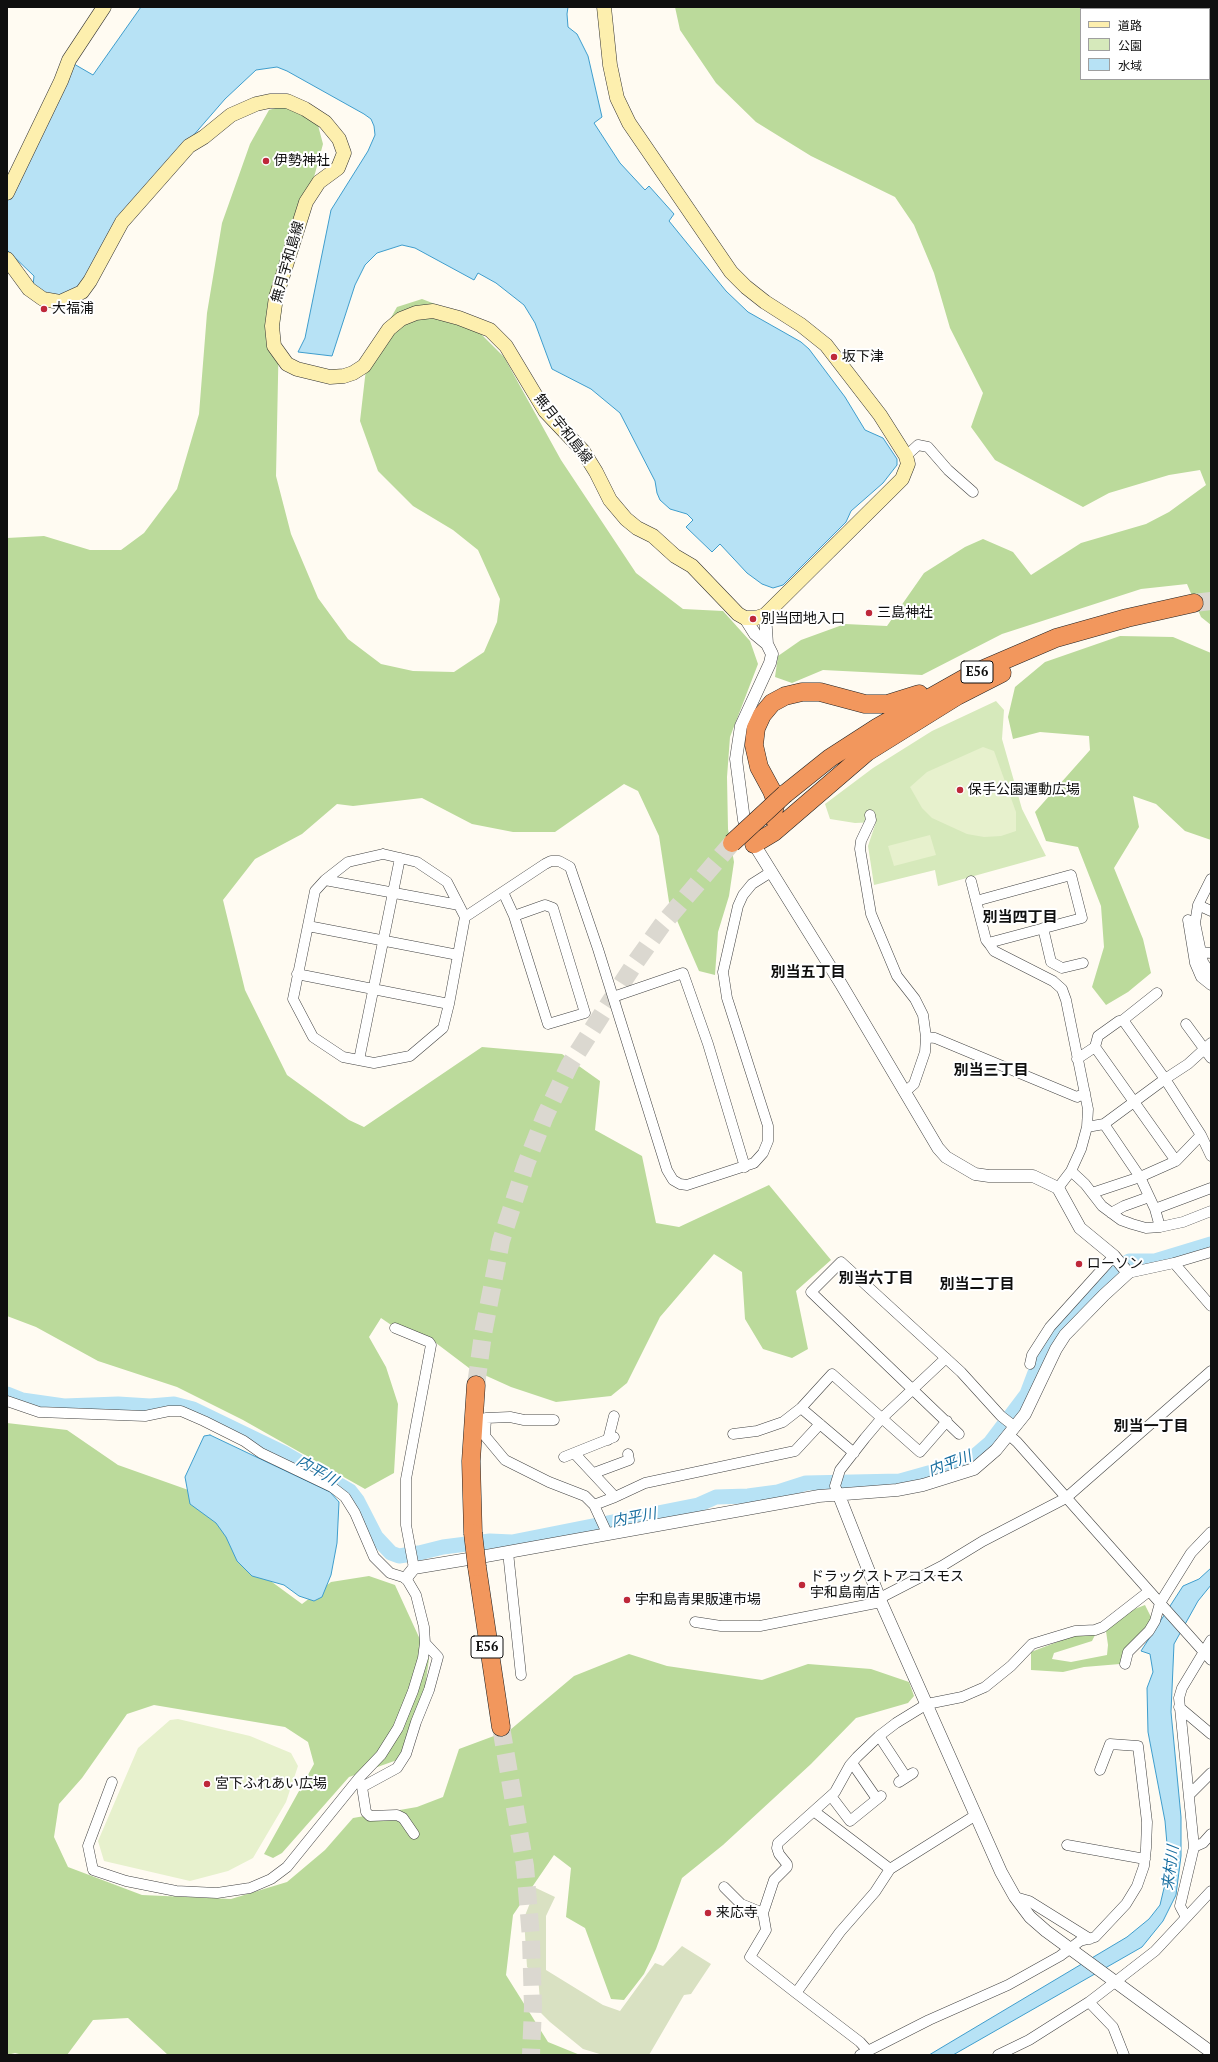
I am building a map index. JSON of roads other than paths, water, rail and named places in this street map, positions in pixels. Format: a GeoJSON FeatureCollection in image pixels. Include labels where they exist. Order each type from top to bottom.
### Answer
{"type":"FeatureCollection","features":[{"type":"Feature","properties":{"kind":"highway","name":"E56"},"geometry":{"type":"LineString","coordinates":[[732,843],[785,794],[830,758],[878,726],[972,674],[1056,638],[1127,618],[1194,603]]}},
{"type":"Feature","properties":{"kind":"highway"},"geometry":{"type":"LineString","coordinates":[[754,844],[774,832],[867,752],[957,696],[1032,658],[1127,618]]}},
{"type":"Feature","properties":{"kind":"highway"},"geometry":{"type":"LineString","coordinates":[[754,844],[773,815],[776,802],[772,791],[759,767],[754,745],[756,728],[762,715],[772,703],[785,696],[802,692],[820,692],[865,704],[887,704],[914,696],[972,674]]}},
{"type":"Feature","properties":{"kind":"highway","name":"E56"},"geometry":{"type":"LineString","coordinates":[[476,1385],[471,1461],[473,1533],[501,1727]]}},
{"type":"Feature","properties":{"kind":"main road"},"geometry":{"type":"LineString","coordinates":[[7,193],[61,81],[69,60],[104,7]]}},
{"type":"Feature","properties":{"kind":"main road"},"geometry":{"type":"LineString","coordinates":[[604,7],[610,65],[617,98],[629,123],[732,272],[746,287],[765,302],[801,324],[826,345],[880,415],[906,456],[908,464],[902,479],[765,614],[756,618],[745,618]]}},
{"type":"Feature","properties":{"kind":"main road","name":"無月宇和島線"},"geometry":{"type":"LineString","coordinates":[[7,259],[29,289],[43,298],[60,302],[82,292],[90,281],[122,222],[189,146],[204,137],[231,115],[256,104],[270,101],[287,101],[305,109],[325,122],[339,139],[344,153],[338,168],[319,182],[306,202],[276,297],[272,326],[274,346],[287,364],[297,369],[330,377],[344,376],[354,373],[364,366],[389,329],[400,319],[416,313],[433,311],[446,314],[490,330],[506,346],[545,411],[583,451],[596,472],[610,500],[626,519],[638,528],[653,536],[675,556],[692,566],[721,598],[738,614],[745,618]]}},
{"type":"Feature","properties":{"kind":"street"},"geometry":{"type":"LineString","coordinates":[[906,456],[918,445],[928,447],[948,470],[973,492]]}},
{"type":"Feature","properties":{"kind":"street"},"geometry":{"type":"LineString","coordinates":[[765,614],[767,644],[772,654],[770,663],[741,726],[736,759],[744,820],[754,844],[938,1148],[946,1158],[975,1174],[989,1176],[1033,1176],[1058,1188],[1080,1228],[1121,1264]]}},
{"type":"Feature","properties":{"kind":"street"},"geometry":{"type":"LineString","coordinates":[[745,618],[755,634],[767,644]]}},
{"type":"Feature","properties":{"kind":"street"},"geometry":{"type":"LineString","coordinates":[[870,815],[871,820],[861,841],[860,849],[871,914],[896,976],[915,999],[923,1015],[926,1037],[925,1052],[914,1084],[905,1092]]}},
{"type":"Feature","properties":{"kind":"street"},"geometry":{"type":"LineString","coordinates":[[383,854],[417,862],[447,882],[465,917],[449,1004],[443,1028],[410,1056],[374,1064],[343,1057],[314,1037],[293,999],[315,890],[325,880],[348,862],[383,854]]}},
{"type":"Feature","properties":{"kind":"street"},"geometry":{"type":"LineString","coordinates":[[359,1060],[382,940],[400,858]]}},
{"type":"Feature","properties":{"kind":"street"},"geometry":{"type":"LineString","coordinates":[[465,917],[551,861],[559,861],[570,867],[613,997],[667,1170],[673,1180],[680,1184],[687,1185],[754,1163],[763,1153],[768,1141],[768,1126],[727,998],[723,972],[738,906],[743,894],[752,884],[771,872]]}},
{"type":"Feature","properties":{"kind":"street"},"geometry":{"type":"LineString","coordinates":[[976,901],[1071,875],[1082,918],[992,942],[990,946]]}},
{"type":"Feature","properties":{"kind":"street"},"geometry":{"type":"LineString","coordinates":[[1211,879],[1198,905],[1195,923],[1203,962],[1211,974]]}},
{"type":"Feature","properties":{"kind":"street"},"geometry":{"type":"LineString","coordinates":[[325,880],[459,905]]}},
{"type":"Feature","properties":{"kind":"street"},"geometry":{"type":"LineString","coordinates":[[971,881],[986,940],[990,946],[994,951],[1053,981],[1062,989],[1066,1000],[1088,1109],[1087,1127],[1081,1149],[1071,1171],[1058,1188]]}},
{"type":"Feature","properties":{"kind":"street"},"geometry":{"type":"LineString","coordinates":[[503,892],[514,916],[548,1024],[585,1013],[552,908],[546,905],[514,916]]}},
{"type":"Feature","properties":{"kind":"street"},"geometry":{"type":"LineString","coordinates":[[1198,905],[1211,911]]}},
{"type":"Feature","properties":{"kind":"street"},"geometry":{"type":"LineString","coordinates":[[1188,920],[1195,963],[1201,977],[1211,985]]}},
{"type":"Feature","properties":{"kind":"street"},"geometry":{"type":"LineString","coordinates":[[308,926],[458,955]]}},
{"type":"Feature","properties":{"kind":"street"},"geometry":{"type":"LineString","coordinates":[[1043,928],[1051,962],[1062,968],[1083,962]]}},
{"type":"Feature","properties":{"kind":"street"},"geometry":{"type":"LineString","coordinates":[[1200,952],[1211,954]]}},
{"type":"Feature","properties":{"kind":"street"},"geometry":{"type":"LineString","coordinates":[[613,997],[683,973],[708,1044],[745,1167]]}},
{"type":"Feature","properties":{"kind":"street"},"geometry":{"type":"LineString","coordinates":[[298,974],[449,1004]]}},
{"type":"Feature","properties":{"kind":"street"},"geometry":{"type":"LineString","coordinates":[[1077,1059],[1095,1047],[1098,1036],[1119,1021],[1124,1020],[1157,993]]}},
{"type":"Feature","properties":{"kind":"street"},"geometry":{"type":"LineString","coordinates":[[1124,1020],[1165,1079],[1201,1135],[1211,1156]]}},
{"type":"Feature","properties":{"kind":"street"},"geometry":{"type":"LineString","coordinates":[[1087,1127],[1104,1124],[1165,1079],[1209,1050],[1186,1024]]}},
{"type":"Feature","properties":{"kind":"street"},"geometry":{"type":"LineString","coordinates":[[926,1037],[935,1038],[1077,1096],[1085,1093]]}},
{"type":"Feature","properties":{"kind":"street"},"geometry":{"type":"LineString","coordinates":[[1095,1047],[1176,1161]]}},
{"type":"Feature","properties":{"kind":"street"},"geometry":{"type":"LineString","coordinates":[[1104,1124],[1140,1176],[1160,1227]]}},
{"type":"Feature","properties":{"kind":"street"},"geometry":{"type":"LineString","coordinates":[[1092,1193],[1140,1176],[1176,1161],[1201,1135]]}},
{"type":"Feature","properties":{"kind":"street"},"geometry":{"type":"LineString","coordinates":[[1071,1171],[1102,1206],[1111,1213],[1132,1224],[1146,1228],[1160,1227],[1183,1222],[1211,1211]]}},
{"type":"Feature","properties":{"kind":"street"},"geometry":{"type":"LineString","coordinates":[[1154,1209],[1211,1188]]}},
{"type":"Feature","properties":{"kind":"street"},"geometry":{"type":"LineString","coordinates":[[1111,1213],[1124,1206],[1149,1197]]}},
{"type":"Feature","properties":{"kind":"street"},"geometry":{"type":"LineString","coordinates":[[1030,1364],[1032,1355],[1050,1327],[1121,1264],[1174,1263],[1211,1252]]}},
{"type":"Feature","properties":{"kind":"street"},"geometry":{"type":"LineString","coordinates":[[959,1434],[913,1388],[811,1292],[841,1262],[946,1358],[1001,1416],[1011,1429],[1017,1442],[1148,1592],[1211,1660]]}},
{"type":"Feature","properties":{"kind":"street"},"geometry":{"type":"LineString","coordinates":[[1174,1263],[1211,1306]]}},
{"type":"Feature","properties":{"kind":"street"},"geometry":{"type":"LineString","coordinates":[[413,1564],[508,1552],[606,1530],[836,1490],[897,1490],[956,1476],[974,1469],[988,1459],[1034,1398],[1056,1349],[1065,1335],[1104,1295],[1121,1264]]}},
{"type":"Feature","properties":{"kind":"street"},"geometry":{"type":"LineString","coordinates":[[395,1328],[429,1342],[431,1345],[406,1479],[406,1525],[413,1564],[406,1578]]}},
{"type":"Feature","properties":{"kind":"street"},"geometry":{"type":"LineString","coordinates":[[946,1358],[881,1419],[838,1475],[836,1490],[881,1600],[1001,1872],[1015,1897],[1030,1917],[1113,1981],[1211,2052]]}},
{"type":"Feature","properties":{"kind":"street"},"geometry":{"type":"LineString","coordinates":[[695,1622],[721,1626],[760,1626],[881,1600],[983,1541],[1066,1498],[1211,1371]]}},
{"type":"Feature","properties":{"kind":"street"},"geometry":{"type":"LineString","coordinates":[[732,1434],[757,1431],[783,1422],[801,1408],[832,1374],[920,1452],[947,1421]]}},
{"type":"Feature","properties":{"kind":"street"},"geometry":{"type":"LineString","coordinates":[[7,1401],[39,1412],[140,1416],[169,1411],[181,1411],[204,1420],[244,1441],[261,1452],[326,1484],[345,1497],[355,1513],[374,1557],[390,1573],[406,1578],[416,1595],[424,1627],[425,1643],[423,1658],[413,1691],[395,1733],[380,1755],[359,1778],[287,1867],[271,1879],[250,1888],[217,1893],[182,1891],[126,1881],[93,1870],[88,1846],[112,1782]]}},
{"type":"Feature","properties":{"kind":"street"},"geometry":{"type":"LineString","coordinates":[[801,1408],[854,1453]]}},
{"type":"Feature","properties":{"kind":"street"},"geometry":{"type":"LineString","coordinates":[[564,1456],[575,1454],[611,1438],[614,1416]]}},
{"type":"Feature","properties":{"kind":"street"},"geometry":{"type":"LineString","coordinates":[[554,1420],[524,1420],[510,1417],[486,1418],[485,1436],[505,1460],[549,1482],[584,1496],[595,1509],[606,1530]]}},
{"type":"Feature","properties":{"kind":"street"},"geometry":{"type":"LineString","coordinates":[[595,1509],[615,1497],[645,1484],[795,1452],[820,1424]]}},
{"type":"Feature","properties":{"kind":"street"},"geometry":{"type":"LineString","coordinates":[[575,1454],[615,1497]]}},
{"type":"Feature","properties":{"kind":"street"},"geometry":{"type":"LineString","coordinates":[[594,1473],[630,1460],[628,1454]]}},
{"type":"Feature","properties":{"kind":"street"},"geometry":{"type":"LineString","coordinates":[[1125,1664],[1128,1652],[1149,1631],[1155,1621],[1191,1553],[1211,1532]]}},
{"type":"Feature","properties":{"kind":"street"},"geometry":{"type":"LineString","coordinates":[[508,1552],[521,1675]]}},
{"type":"Feature","properties":{"kind":"street"},"geometry":{"type":"LineString","coordinates":[[1100,1770],[1110,1744],[1138,1746],[1147,1822],[1145,1859],[1137,1886],[1126,1904],[1102,1932],[1090,1939],[1080,1941],[1073,1951],[1060,1956],[1008,1985],[929,2020],[864,2053],[860,2042],[750,1957],[766,1930],[763,1913],[774,1880],[787,1867],[787,1864],[779,1854],[777,1848],[778,1843],[807,1816],[815,1812],[831,1796],[852,1763],[879,1736],[927,1704],[962,1697],[985,1687],[1011,1666],[1032,1644],[1076,1630],[1095,1630],[1103,1627],[1148,1592]]}},
{"type":"Feature","properties":{"kind":"street"},"geometry":{"type":"LineString","coordinates":[[1186,1917],[1180,1906],[1194,1847],[1179,1698],[1182,1688],[1202,1649],[1211,1640]]}},
{"type":"Feature","properties":{"kind":"street"},"geometry":{"type":"LineString","coordinates":[[414,1834],[403,1818],[397,1815],[370,1816],[366,1812],[362,1787],[397,1768],[406,1754],[416,1722],[430,1690],[438,1657],[425,1643]]}},
{"type":"Feature","properties":{"kind":"street"},"geometry":{"type":"LineString","coordinates":[[1179,1707],[1211,1734]]}},
{"type":"Feature","properties":{"kind":"street"},"geometry":{"type":"LineString","coordinates":[[879,1736],[906,1777]]}},
{"type":"Feature","properties":{"kind":"street"},"geometry":{"type":"LineString","coordinates":[[831,1796],[850,1821],[879,1797],[852,1763]]}},
{"type":"Feature","properties":{"kind":"street"},"geometry":{"type":"LineString","coordinates":[[1189,1795],[1211,1773]]}},
{"type":"Feature","properties":{"kind":"street"},"geometry":{"type":"LineString","coordinates":[[815,1812],[890,1869]]}},
{"type":"Feature","properties":{"kind":"street"},"geometry":{"type":"LineString","coordinates":[[796,1993],[840,1932],[874,1892],[890,1869],[976,1815]]}},
{"type":"Feature","properties":{"kind":"street"},"geometry":{"type":"LineString","coordinates":[[1194,1847],[1203,1843],[1211,1834]]}},
{"type":"Feature","properties":{"kind":"street"},"geometry":{"type":"LineString","coordinates":[[1067,1844],[1145,1859]]}},
{"type":"Feature","properties":{"kind":"street"},"geometry":{"type":"LineString","coordinates":[[724,1888],[741,1904],[763,1913]]}},
{"type":"Feature","properties":{"kind":"street"},"geometry":{"type":"LineString","coordinates":[[998,2055],[1029,2040],[1089,2002],[1113,1981],[1155,1951],[1211,1891]]}},
{"type":"Feature","properties":{"kind":"street"},"geometry":{"type":"LineString","coordinates":[[1015,1897],[1029,1901],[1090,1939]]}},
{"type":"Feature","properties":{"kind":"street"},"geometry":{"type":"LineString","coordinates":[[1089,2002],[1113,2027],[1124,2055]]}},
{"type":"Feature","properties":{"kind":"water"},"geometry":{"type":"Polygon","coordinates":[[[141,7],[568,7],[568,27],[577,34],[588,56],[602,117],[594,123],[620,163],[645,190],[649,186],[674,214],[669,221],[726,291],[748,312],[801,342],[809,349],[845,397],[865,430],[883,438],[897,459],[897,465],[883,483],[851,511],[846,522],[783,585],[773,588],[762,584],[747,573],[720,544],[712,552],[686,527],[693,520],[687,514],[670,509],[660,500],[655,481],[620,413],[591,389],[552,369],[535,323],[524,305],[496,283],[478,273],[474,280],[415,248],[402,245],[377,253],[365,265],[355,285],[332,356],[298,352],[305,338],[331,210],[368,151],[375,135],[374,126],[371,119],[364,114],[287,71],[277,67],[256,70],[225,99],[172,160],[64,306],[56,309],[32,294],[34,276],[7,250],[7,186],[74,64],[93,75],[141,7]]]}},
{"type":"Feature","properties":{"kind":"water"},"geometry":{"type":"Polygon","coordinates":[[[210,1435],[330,1492],[339,1502],[337,1543],[331,1575],[322,1597],[314,1601],[299,1596],[284,1585],[252,1576],[237,1561],[226,1537],[216,1523],[190,1504],[185,1477],[204,1436],[210,1435]]]}},
{"type":"Feature","properties":{"kind":"water","name":"来村川"},"geometry":{"type":"Polygon","coordinates":[[[1211,1568],[1211,1585],[1198,1601],[1174,1644],[1171,1712],[1181,1817],[1181,1856],[1176,1895],[1163,1921],[1142,1947],[953,2055],[929,2055],[1127,1937],[1149,1919],[1160,1905],[1169,1867],[1165,1821],[1148,1732],[1147,1688],[1153,1672],[1150,1654],[1141,1651],[1183,1586],[1199,1579],[1211,1568]]]}},
{"type":"Feature","properties":{"kind":"waterway","name":"内平川"},"geometry":{"type":"LineString","coordinates":[[7,1394],[22,1400],[64,1406],[118,1404],[150,1406],[174,1404],[193,1409],[284,1453],[350,1491],[357,1500],[376,1537],[391,1553],[399,1556],[443,1547],[490,1541],[512,1542],[698,1505],[716,1497],[748,1496],[778,1492],[806,1483],[900,1481],[950,1467],[976,1455],[990,1443],[1027,1394],[1044,1349],[1057,1330],[1109,1277],[1129,1261],[1155,1261],[1211,1244]]}},
{"type":"Feature","properties":{"kind":"tunnel"},"geometry":{"type":"LineString","coordinates":[[1194,603],[1211,601]]}},
{"type":"Feature","properties":{"kind":"tunnel"},"geometry":{"type":"LineString","coordinates":[[476,1385],[483,1334],[501,1241],[526,1164],[545,1116],[570,1064],[635,963],[662,925],[732,843]]}},
{"type":"Feature","properties":{"kind":"tunnel"},"geometry":{"type":"LineString","coordinates":[[501,1727],[525,1866],[531,1938],[533,2007],[531,2055]]}},
{"type":"Feature","properties":{"kind":"place","name":"伊勢神社"},"geometry":{"type":"Point","coordinates":[266,161]}},
{"type":"Feature","properties":{"kind":"place","name":"大福浦"},"geometry":{"type":"Point","coordinates":[44,309]}},
{"type":"Feature","properties":{"kind":"place","name":"坂下津"},"geometry":{"type":"Point","coordinates":[834,357]}},
{"type":"Feature","properties":{"kind":"place","name":"三島神社"},"geometry":{"type":"Point","coordinates":[869,613]}},
{"type":"Feature","properties":{"kind":"place","name":"別当団地入口"},"geometry":{"type":"Point","coordinates":[753,619]}},
{"type":"Feature","properties":{"kind":"place","name":"保手公園運動広場"},"geometry":{"type":"Point","coordinates":[960,790]}},
{"type":"Feature","properties":{"kind":"place","name":"ローソン"},"geometry":{"type":"Point","coordinates":[1079,1264]}},
{"type":"Feature","properties":{"kind":"place","name":"ドラッグストアコスモス 宇和島南店"},"geometry":{"type":"Point","coordinates":[802,1585]}},
{"type":"Feature","properties":{"kind":"place","name":"宇和島青果販連市場"},"geometry":{"type":"Point","coordinates":[627,1600]}},
{"type":"Feature","properties":{"kind":"place","name":"宮下ふれあい広場"},"geometry":{"type":"Point","coordinates":[207,1784]}},
{"type":"Feature","properties":{"kind":"place","name":"来応寺"},"geometry":{"type":"Point","coordinates":[708,1913]}},
{"type":"Feature","properties":{"kind":"district","name":"別当四丁目"},"geometry":{"type":"Point","coordinates":[1020,918]}},
{"type":"Feature","properties":{"kind":"district","name":"別当五丁目"},"geometry":{"type":"Point","coordinates":[808,973]}},
{"type":"Feature","properties":{"kind":"district","name":"別当三丁目"},"geometry":{"type":"Point","coordinates":[991,1071]}},
{"type":"Feature","properties":{"kind":"district","name":"別当六丁目"},"geometry":{"type":"Point","coordinates":[876,1279]}},
{"type":"Feature","properties":{"kind":"district","name":"別当二丁目"},"geometry":{"type":"Point","coordinates":[977,1285]}},
{"type":"Feature","properties":{"kind":"district","name":"別当一丁目"},"geometry":{"type":"Point","coordinates":[1151,1427]}}]}
